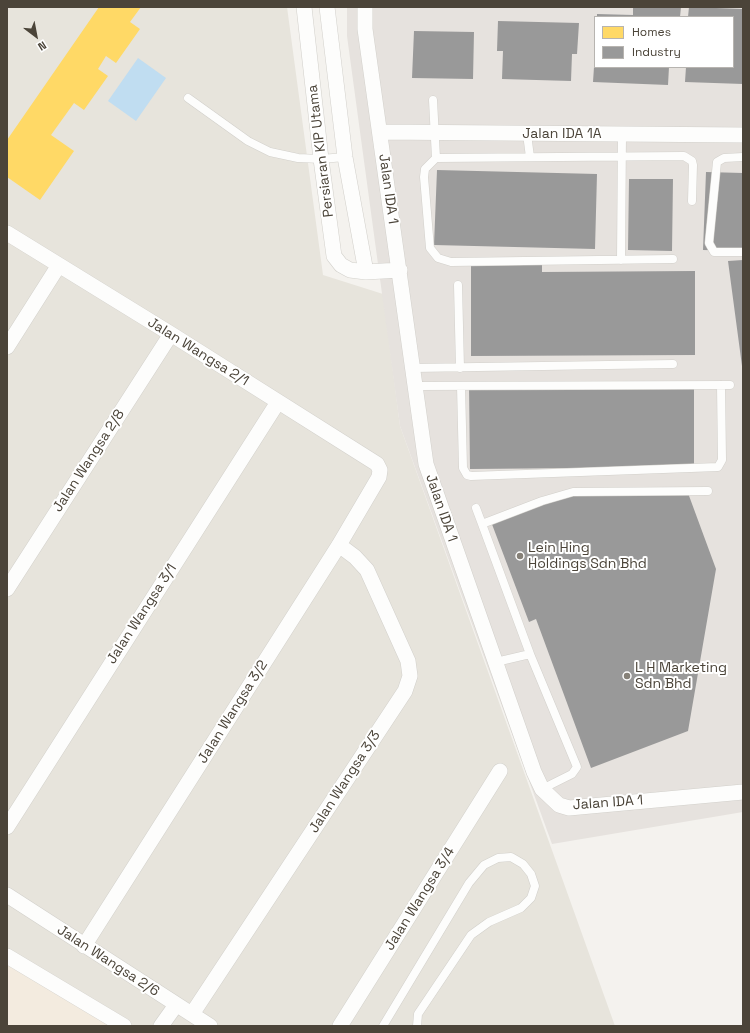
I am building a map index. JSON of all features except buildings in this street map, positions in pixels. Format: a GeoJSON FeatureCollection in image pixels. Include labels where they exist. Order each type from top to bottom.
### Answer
{"type":"FeatureCollection","features":[{"type":"Feature","properties":{"kind":"street","name":"Persiaran KIP Utama"},"geometry":{"type":"LineString","coordinates":[[304,7],[321,159],[334,256],[341,266],[350,270],[366,272],[400,270]]}},
{"type":"Feature","properties":{"kind":"street","name":"Persiaran KIP Utama"},"geometry":{"type":"LineString","coordinates":[[327,7],[345,157],[366,272]]}},
{"type":"Feature","properties":{"kind":"street","name":"Jalan IDA 1"},"geometry":{"type":"LineString","coordinates":[[365,7],[365,29],[426,464],[542,789],[559,805],[570,808],[743,792]]}},
{"type":"Feature","properties":{"kind":"street","name":"Jalan IDA 1A"},"geometry":{"type":"LineString","coordinates":[[380,132],[743,135]]}},
{"type":"Feature","properties":{"kind":"street","name":"Jalan Wangsa 2/1"},"geometry":{"type":"LineString","coordinates":[[7,233],[377,464],[380,470],[379,477]]}},
{"type":"Feature","properties":{"kind":"street"},"geometry":{"type":"LineString","coordinates":[[7,347],[59,266]]}},
{"type":"Feature","properties":{"kind":"street","name":"Jalan Wangsa 2/8"},"geometry":{"type":"LineString","coordinates":[[7,589],[170,334]]}},
{"type":"Feature","properties":{"kind":"street","name":"Jalan Wangsa 3/1"},"geometry":{"type":"LineString","coordinates":[[7,827],[278,402]]}},
{"type":"Feature","properties":{"kind":"street","name":"Jalan Wangsa 3/2"},"geometry":{"type":"LineString","coordinates":[[84,946],[339,545],[379,477]]}},
{"type":"Feature","properties":{"kind":"street","name":"Jalan Wangsa 3/3"},"geometry":{"type":"LineString","coordinates":[[192,1014],[405,691],[410,676],[408,661],[367,570],[356,557],[339,545]]}},
{"type":"Feature","properties":{"kind":"street","name":"Jalan Wangsa 3/4"},"geometry":{"type":"LineString","coordinates":[[340,1026],[500,771]]}},
{"type":"Feature","properties":{"kind":"street","name":"Jalan Wangsa 2/6"},"geometry":{"type":"LineString","coordinates":[[7,895],[210,1026]]}},
{"type":"Feature","properties":{"kind":"street"},"geometry":{"type":"LineString","coordinates":[[7,956],[124,1026]]}},
{"type":"Feature","properties":{"kind":"street"},"geometry":{"type":"LineString","coordinates":[[161,1026],[176,1004]]}},
{"type":"Feature","properties":{"kind":"lane"},"geometry":{"type":"LineString","coordinates":[[188,98],[248,141],[270,152],[298,158],[321,159],[345,157]]}},
{"type":"Feature","properties":{"kind":"lane"},"geometry":{"type":"LineString","coordinates":[[433,100],[436,158]]}},
{"type":"Feature","properties":{"kind":"lane"},"geometry":{"type":"LineString","coordinates":[[527,134],[530,157]]}},
{"type":"Feature","properties":{"kind":"lane"},"geometry":{"type":"LineString","coordinates":[[621,260],[622,134]]}},
{"type":"Feature","properties":{"kind":"lane"},"geometry":{"type":"LineString","coordinates":[[743,157],[724,158],[717,162],[709,243],[710,248],[718,253],[743,252]]}},
{"type":"Feature","properties":{"kind":"lane"},"geometry":{"type":"LineString","coordinates":[[673,259],[451,262],[438,258],[430,248],[424,177],[425,169],[436,158],[688,158],[693,165],[692,201]]}},
{"type":"Feature","properties":{"kind":"lane"},"geometry":{"type":"LineString","coordinates":[[458,285],[460,368]]}},
{"type":"Feature","properties":{"kind":"lane"},"geometry":{"type":"LineString","coordinates":[[413,368],[673,364]]}},
{"type":"Feature","properties":{"kind":"lane"},"geometry":{"type":"LineString","coordinates":[[416,386],[730,384]]}},
{"type":"Feature","properties":{"kind":"lane"},"geometry":{"type":"LineString","coordinates":[[461,386],[463,468],[467,475],[471,476],[718,467],[722,460],[721,385]]}},
{"type":"Feature","properties":{"kind":"lane"},"geometry":{"type":"LineString","coordinates":[[482,524],[542,501],[573,492],[708,491]]}},
{"type":"Feature","properties":{"kind":"lane"},"geometry":{"type":"LineString","coordinates":[[476,508],[530,654],[577,767],[572,774],[542,789]]}},
{"type":"Feature","properties":{"kind":"lane"},"geometry":{"type":"LineString","coordinates":[[496,662],[530,654]]}},
{"type":"Feature","properties":{"kind":"lane"},"geometry":{"type":"LineString","coordinates":[[383,1026],[469,883],[484,865],[498,858],[511,857],[523,864],[531,874],[535,886],[532,898],[521,908],[489,922],[471,935],[418,1014],[417,1026]]}},
{"type":"Feature","properties":{"kind":"shaded area"},"geometry":{"type":"Polygon","coordinates":[[[7,7],[287,7],[323,275],[383,294],[400,426],[615,1026],[7,1026],[7,7]]]}},
{"type":"Feature","properties":{"kind":"shaded area"},"geometry":{"type":"Polygon","coordinates":[[[347,7],[743,7],[743,812],[552,844],[400,426],[347,36],[347,7]]]}},
{"type":"Feature","properties":{"kind":"shaded area"},"geometry":{"type":"Polygon","coordinates":[[[7,962],[113,1026],[7,1026],[7,962]]]}},
{"type":"Feature","properties":{"kind":"water"},"geometry":{"type":"Polygon","coordinates":[[[138,58],[166,78],[136,121],[108,101],[138,58]]]}},
{"type":"Feature","properties":{"kind":"place","name":"Lein Hing Holdings Sdn Bhd"},"geometry":{"type":"Point","coordinates":[520,556]}},
{"type":"Feature","properties":{"kind":"place","name":"L H Marketing Sdn Bhd"},"geometry":{"type":"Point","coordinates":[627,676]}}]}
